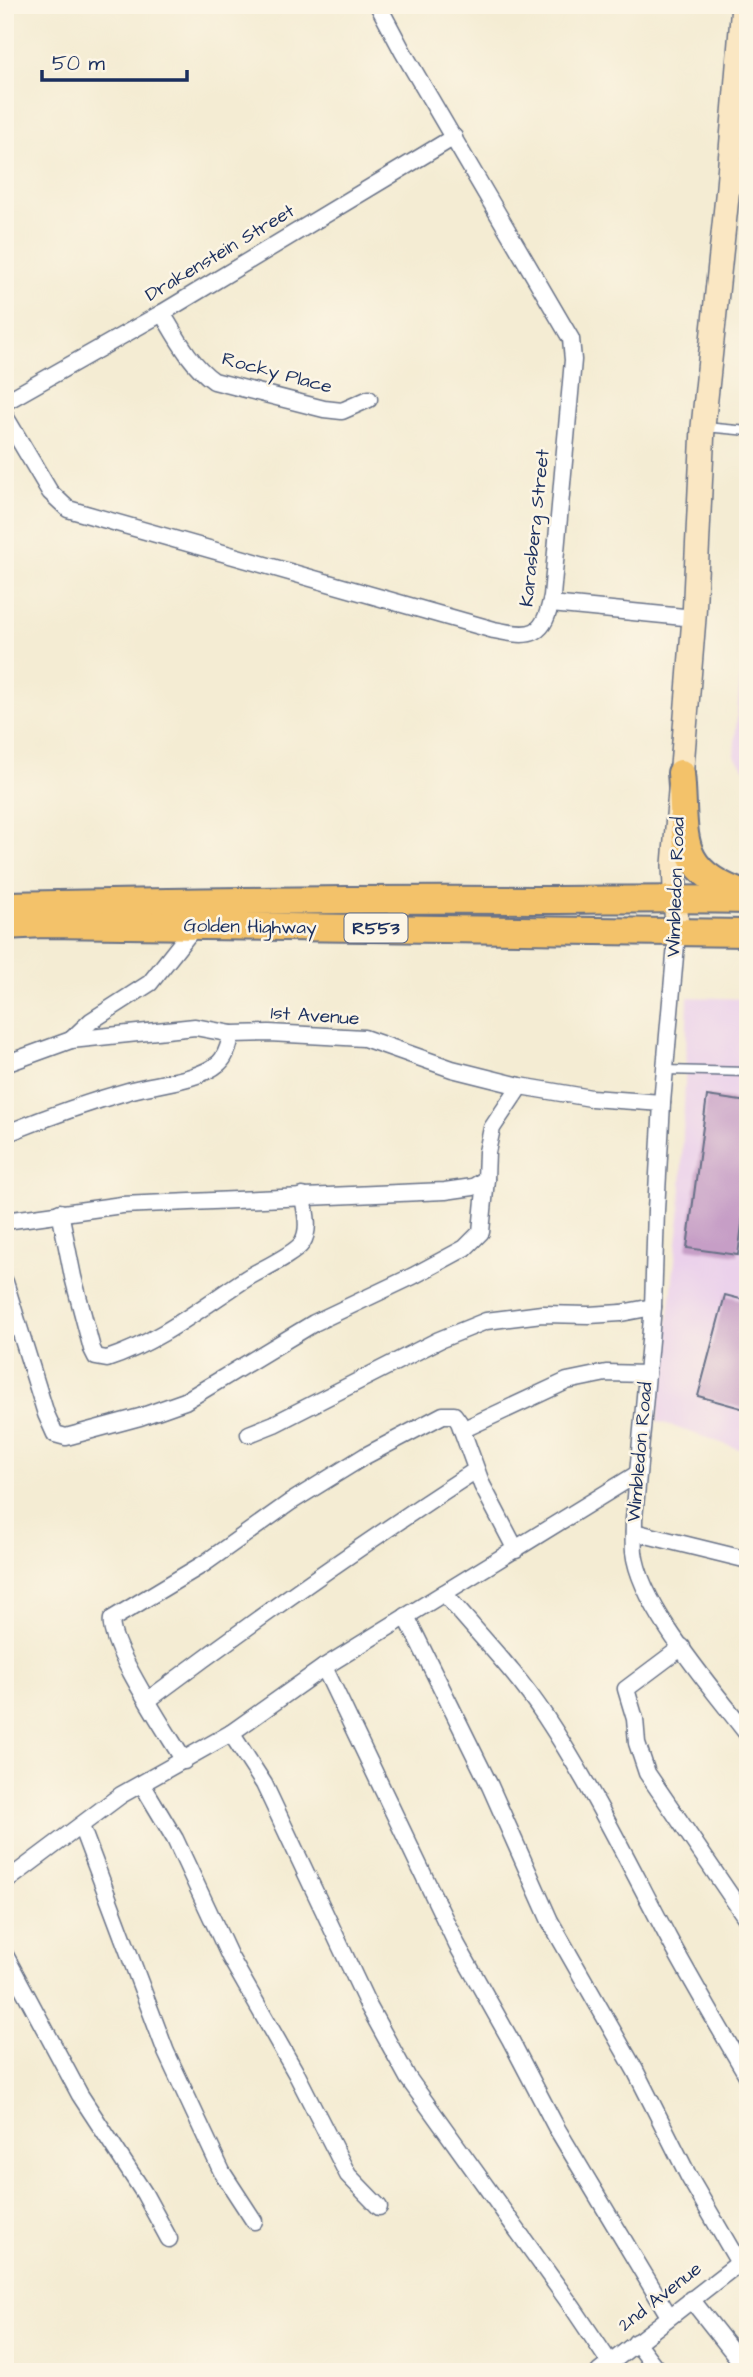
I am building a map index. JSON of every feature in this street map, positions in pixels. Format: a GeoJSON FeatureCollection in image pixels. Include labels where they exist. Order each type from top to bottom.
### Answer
{"type":"FeatureCollection","features":[{"type":"Feature","properties":{"kind":"main road"},"geometry":{"type":"LineString","coordinates":[[681,773],[686,839],[690,856],[712,881],[748,897]]}},
{"type":"Feature","properties":{"kind":"main road","name":"Golden Highway"},"geometry":{"type":"LineString","coordinates":[[5,905],[362,899],[748,897]]}},
{"type":"Feature","properties":{"kind":"main road","name":"Golden Highway"},"geometry":{"type":"LineString","coordinates":[[5,926],[44,924],[748,933]]}},
{"type":"Feature","properties":{"kind":"street","name":"Karasberg Street"},"geometry":{"type":"LineString","coordinates":[[5,416],[50,492],[68,509],[506,632],[525,635],[540,629],[551,604],[573,360],[571,339],[378,5]]}},
{"type":"Feature","properties":{"kind":"street","name":"Wimbledon Road"},"geometry":{"type":"LineString","coordinates":[[743,5],[738,189],[703,427],[694,618],[674,865],[677,933],[662,1103],[653,1307],[637,1474],[634,1553],[652,1604],[748,1735]]}},
{"type":"Feature","properties":{"kind":"street","name":"Drakenstein Street"},"geometry":{"type":"LineString","coordinates":[[5,402],[162,313],[454,137]]}},
{"type":"Feature","properties":{"kind":"street","name":"Rocky Place"},"geometry":{"type":"LineString","coordinates":[[162,313],[190,359],[201,372],[214,381],[324,409],[342,411],[369,399]]}},
{"type":"Feature","properties":{"kind":"street"},"geometry":{"type":"LineString","coordinates":[[551,604],[694,618]]}},
{"type":"Feature","properties":{"kind":"street"},"geometry":{"type":"LineString","coordinates":[[71,1040],[92,1021],[150,983],[195,926]]}},
{"type":"Feature","properties":{"kind":"street","name":"1st Avenue"},"geometry":{"type":"LineString","coordinates":[[5,1064],[71,1040],[195,1027],[232,1034],[269,1033],[364,1038],[452,1069],[520,1086],[592,1098],[662,1103]]}},
{"type":"Feature","properties":{"kind":"street"},"geometry":{"type":"LineString","coordinates":[[5,1134],[57,1112],[184,1079],[208,1069],[220,1062],[232,1034]]}},
{"type":"Feature","properties":{"kind":"street"},"geometry":{"type":"LineString","coordinates":[[5,1282],[46,1414],[55,1434],[66,1437],[140,1417],[185,1401],[314,1323],[465,1248],[481,1233],[487,1152],[492,1128],[520,1086]]}},
{"type":"Feature","properties":{"kind":"street"},"geometry":{"type":"LineString","coordinates":[[5,1221],[122,1205],[445,1191],[473,1187],[485,1179]]}},
{"type":"Feature","properties":{"kind":"street"},"geometry":{"type":"LineString","coordinates":[[60,1213],[73,1277],[93,1349],[96,1357],[107,1359],[183,1323],[247,1278],[299,1247],[306,1235],[307,1223],[303,1196]]}},
{"type":"Feature","properties":{"kind":"street"},"geometry":{"type":"LineString","coordinates":[[249,1434],[274,1424],[439,1340],[486,1321],[542,1314],[621,1313],[653,1307]]}},
{"type":"Feature","properties":{"kind":"street"},"geometry":{"type":"LineString","coordinates":[[462,1430],[567,1381],[606,1373],[647,1374]]}},
{"type":"Feature","properties":{"kind":"street"},"geometry":{"type":"LineString","coordinates":[[184,1761],[117,1644],[110,1625],[112,1619],[205,1563],[289,1503],[365,1456],[443,1415],[454,1415],[482,1485],[516,1550]]}},
{"type":"Feature","properties":{"kind":"street"},"geometry":{"type":"LineString","coordinates":[[148,1700],[373,1536],[476,1470]]}},
{"type":"Feature","properties":{"kind":"street"},"geometry":{"type":"LineString","coordinates":[[5,1882],[121,1795],[231,1734],[324,1667],[637,1474]]}},
{"type":"Feature","properties":{"kind":"street"},"geometry":{"type":"LineString","coordinates":[[634,1532],[748,1560]]}},
{"type":"Feature","properties":{"kind":"street"},"geometry":{"type":"LineString","coordinates":[[444,1593],[517,1676],[545,1716],[617,1838],[670,1940],[748,2077]]}},
{"type":"Feature","properties":{"kind":"street"},"geometry":{"type":"LineString","coordinates":[[406,1616],[490,1786],[550,1921],[635,2070],[688,2177],[743,2260]]}},
{"type":"Feature","properties":{"kind":"street"},"geometry":{"type":"LineString","coordinates":[[682,1647],[626,1689],[635,1719],[636,1743],[647,1773],[748,1921]]}},
{"type":"Feature","properties":{"kind":"street"},"geometry":{"type":"LineString","coordinates":[[324,1667],[457,1945],[556,2127],[669,2316]]}},
{"type":"Feature","properties":{"kind":"street"},"geometry":{"type":"LineString","coordinates":[[231,1734],[264,1784],[369,2007],[408,2078],[573,2308],[605,2368]]}},
{"type":"Feature","properties":{"kind":"street"},"geometry":{"type":"LineString","coordinates":[[142,1784],[175,1839],[230,1957],[297,2075],[348,2175],[379,2207]]}},
{"type":"Feature","properties":{"kind":"street"},"geometry":{"type":"LineString","coordinates":[[80,1826],[166,2052],[222,2172],[254,2221]]}},
{"type":"Feature","properties":{"kind":"street"},"geometry":{"type":"LineString","coordinates":[[5,1955],[80,2095],[144,2193],[169,2239]]}},
{"type":"Feature","properties":{"kind":"street","name":"2nd Avenue"},"geometry":{"type":"LineString","coordinates":[[605,2368],[743,2260]]}},
{"type":"Feature","properties":{"kind":"street"},"geometry":{"type":"LineString","coordinates":[[691,2299],[748,2371]]}},
{"type":"Feature","properties":{"kind":"street"},"geometry":{"type":"LineString","coordinates":[[636,2342],[659,2372]]}},
{"type":"Feature","properties":{"kind":"lane"},"geometry":{"type":"LineString","coordinates":[[703,427],[748,431]]}},
{"type":"Feature","properties":{"kind":"lane"},"geometry":{"type":"LineString","coordinates":[[665,1070],[748,1072]]}},
{"type":"Feature","properties":{"kind":"shaded area"},"geometry":{"type":"Polygon","coordinates":[[[748,575],[748,774],[734,755],[748,575]]]}},
{"type":"Feature","properties":{"kind":"shaded area"},"geometry":{"type":"Polygon","coordinates":[[[688,997],[748,999],[748,1452],[657,1421],[680,1216],[688,997]]]}},
{"type":"Feature","properties":{"kind":"building"},"geometry":{"type":"Polygon","coordinates":[[[707,1096],[748,1102],[748,1179],[738,1255],[687,1248],[707,1096]]]}},
{"type":"Feature","properties":{"kind":"building"},"geometry":{"type":"Polygon","coordinates":[[[725,1295],[748,1301],[748,1410],[698,1396],[725,1295]]]}}]}
